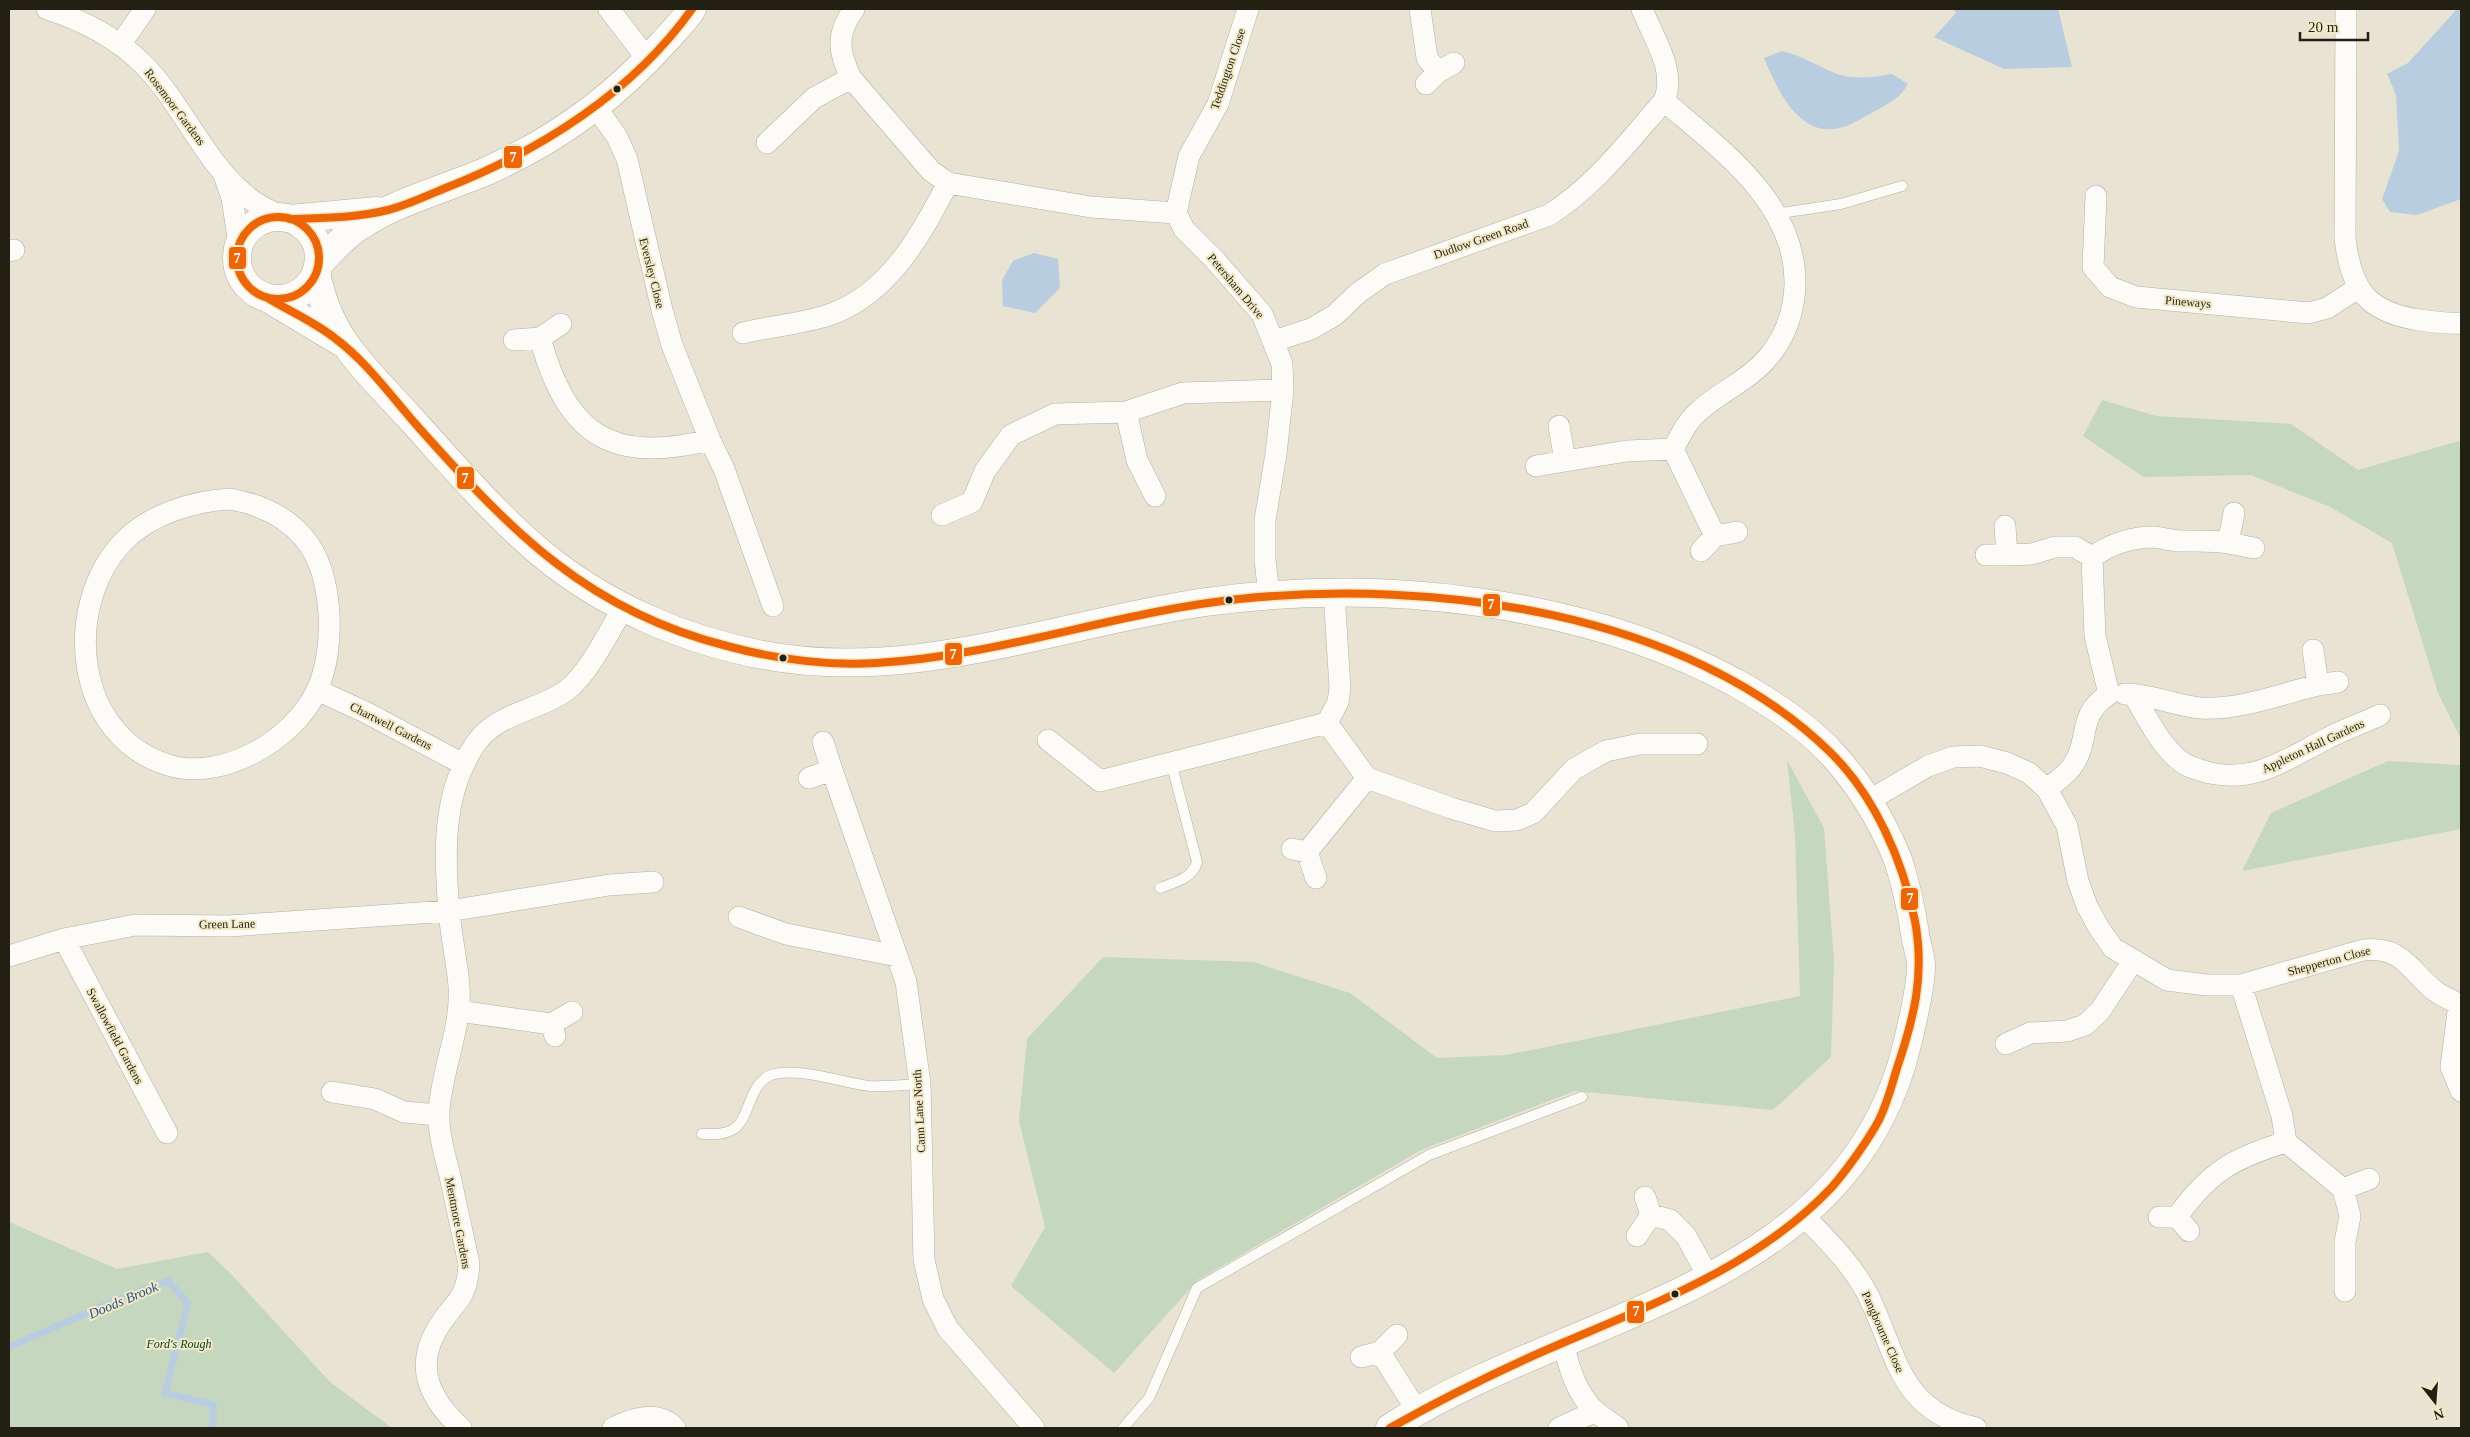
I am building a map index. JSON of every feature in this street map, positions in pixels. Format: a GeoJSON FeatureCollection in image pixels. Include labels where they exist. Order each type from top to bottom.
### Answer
{"type":"FeatureCollection","features":[{"type":"Feature","properties":{"kind":"street","name":"Rosemoor Gardens"},"geometry":{"type":"LineString","coordinates":[[46,9],[89,25],[120,45],[144,65],[173,101],[224,175],[244,195],[262,208],[288,219]]}},
{"type":"Feature","properties":{"kind":"street"},"geometry":{"type":"LineString","coordinates":[[120,45],[145,9]]}},
{"type":"Feature","properties":{"kind":"street"},"geometry":{"type":"LineString","coordinates":[[609,9],[648,60]]}},
{"type":"Feature","properties":{"kind":"street"},"geometry":{"type":"LineString","coordinates":[[266,297],[291,297],[306,287],[317,268],[359,226],[388,210],[489,170],[544,143],[596,107],[648,60],[692,9]]}},
{"type":"Feature","properties":{"kind":"street"},"geometry":{"type":"LineString","coordinates":[[854,9],[845,22],[840,41],[842,60],[851,78],[932,172],[948,183],[1091,207],[1176,213]]}},
{"type":"Feature","properties":{"kind":"street","name":"Teddington Close"},"geometry":{"type":"LineString","coordinates":[[1176,213],[1189,156],[1218,104],[1248,9]]}},
{"type":"Feature","properties":{"kind":"street"},"geometry":{"type":"LineString","coordinates":[[1420,9],[1427,58],[1439,73]]}},
{"type":"Feature","properties":{"kind":"street"},"geometry":{"type":"LineString","coordinates":[[1642,9],[1666,65],[1668,90],[1664,101],[1734,161],[1750,179],[1775,214],[1792,250],[1795,269],[1792,315],[1783,336],[1755,371],[1698,412],[1686,426],[1673,448]]}},
{"type":"Feature","properties":{"kind":"street"},"geometry":{"type":"LineString","coordinates":[[2346,9],[2345,238],[2348,266],[2358,288],[2376,307],[2396,317],[2461,324]]}},
{"type":"Feature","properties":{"kind":"street"},"geometry":{"type":"LineString","coordinates":[[767,143],[814,98],[851,78]]}},
{"type":"Feature","properties":{"kind":"street","name":"Dudlow Green Road"},"geometry":{"type":"LineString","coordinates":[[1274,341],[1311,329],[1336,315],[1358,293],[1384,274],[1549,215],[1570,202],[1590,185],[1664,101]]}},
{"type":"Feature","properties":{"kind":"street","name":"Eversley Close"},"geometry":{"type":"LineString","coordinates":[[596,107],[617,137],[627,159],[672,345],[710,440],[724,469],[772,606]]}},
{"type":"Feature","properties":{"kind":"street","name":"Rosemoor Gardens"},"geometry":{"type":"LineString","coordinates":[[224,175],[232,198],[239,244]]}},
{"type":"Feature","properties":{"kind":"street"},"geometry":{"type":"LineString","coordinates":[[743,333],[772,326],[801,323],[831,314],[864,297],[889,274],[914,245],[948,183]]}},
{"type":"Feature","properties":{"kind":"street","name":"Pineways"},"geometry":{"type":"LineString","coordinates":[[2096,196],[2094,267],[2110,287],[2136,297],[2309,313],[2327,308],[2358,288]]}},
{"type":"Feature","properties":{"kind":"street"},"geometry":{"type":"LineString","coordinates":[[346,346],[319,327],[250,287],[239,270],[237,257],[239,244],[245,234],[258,222],[275,217],[288,219],[342,216],[388,210]]}},
{"type":"Feature","properties":{"kind":"street","name":"Petersham Drive"},"geometry":{"type":"LineString","coordinates":[[1176,213],[1184,229],[1214,259],[1262,314],[1282,364],[1283,390],[1276,454],[1265,520],[1265,560],[1269,595]]}},
{"type":"Feature","properties":{"kind":"street"},"geometry":{"type":"LineString","coordinates":[[288,219],[309,232],[316,242],[318,253],[317,268],[327,316],[346,346],[468,483],[542,554],[589,588],[624,607],[682,633],[710,642],[802,662],[881,663],[960,654],[1201,603],[1269,595],[1334,593],[1407,594],[1479,602],[1556,617],[1631,638],[1698,662],[1761,697],[1802,727],[1834,756],[1868,801],[1890,841],[1908,887],[1921,969],[1906,1047],[1883,1116],[1861,1153],[1804,1216],[1763,1246],[1709,1278],[1622,1319],[1464,1386],[1390,1428]]}},
{"type":"Feature","properties":{"kind":"street"},"geometry":{"type":"LineString","coordinates":[[514,340],[540,338],[561,324]]}},
{"type":"Feature","properties":{"kind":"street"},"geometry":{"type":"LineString","coordinates":[[540,338],[548,365],[568,406],[583,425],[603,438],[624,446],[648,449],[685,446],[710,440]]}},
{"type":"Feature","properties":{"kind":"street"},"geometry":{"type":"LineString","coordinates":[[942,515],[972,502],[985,471],[1011,435],[1055,414],[1126,412],[1184,393],[1283,390]]}},
{"type":"Feature","properties":{"kind":"street"},"geometry":{"type":"LineString","coordinates":[[1126,412],[1137,460],[1154,496]]}},
{"type":"Feature","properties":{"kind":"street"},"geometry":{"type":"LineString","coordinates":[[1559,426],[1565,461]]}},
{"type":"Feature","properties":{"kind":"street"},"geometry":{"type":"LineString","coordinates":[[1536,466],[1627,451],[1673,448]]}},
{"type":"Feature","properties":{"kind":"street"},"geometry":{"type":"LineString","coordinates":[[1673,448],[1708,544],[1736,532]]}},
{"type":"Feature","properties":{"kind":"street"},"geometry":{"type":"LineString","coordinates":[[230,499],[261,507],[278,515],[305,538],[313,552],[324,583],[329,632],[326,658],[317,690],[308,705],[281,734],[266,746],[234,763],[201,769],[184,769],[146,756],[128,745],[106,721],[99,707],[88,672],[86,652],[90,612],[102,575],[111,558],[137,530],[155,518],[196,503],[230,499]]}},
{"type":"Feature","properties":{"kind":"street"},"geometry":{"type":"LineString","coordinates":[[2228,543],[2234,513]]}},
{"type":"Feature","properties":{"kind":"street"},"geometry":{"type":"LineString","coordinates":[[2005,526],[2007,555]]}},
{"type":"Feature","properties":{"kind":"street"},"geometry":{"type":"LineString","coordinates":[[2092,557],[2105,547],[2129,539],[2211,540],[2254,548]]}},
{"type":"Feature","properties":{"kind":"street"},"geometry":{"type":"LineString","coordinates":[[1986,555],[2032,554],[2055,547],[2075,547],[2092,557]]}},
{"type":"Feature","properties":{"kind":"street"},"geometry":{"type":"LineString","coordinates":[[2092,557],[2095,636],[2109,694]]}},
{"type":"Feature","properties":{"kind":"street"},"geometry":{"type":"LineString","coordinates":[[1048,740],[1100,781],[1170,761],[1327,723],[1338,702],[1340,688],[1334,593]]}},
{"type":"Feature","properties":{"kind":"street"},"geometry":{"type":"LineString","coordinates":[[449,911],[448,821],[454,786],[463,764],[477,741],[496,725],[517,712],[558,696],[576,682],[624,607]]}},
{"type":"Feature","properties":{"kind":"street"},"geometry":{"type":"LineString","coordinates":[[2048,789],[2073,766],[2080,750],[2086,720],[2096,702],[2109,694],[2133,694],[2199,708],[2226,708],[2249,704],[2328,684],[2314,650]]}},
{"type":"Feature","properties":{"kind":"street","name":"Chartwell Gardens"},"geometry":{"type":"LineString","coordinates":[[317,690],[365,712],[463,764]]}},
{"type":"Feature","properties":{"kind":"street","name":"Appleton Hall Gardens"},"geometry":{"type":"LineString","coordinates":[[2133,694],[2162,740],[2178,760],[2196,770],[2223,775],[2252,774],[2268,769],[2330,737],[2380,715]]}},
{"type":"Feature","properties":{"kind":"street"},"geometry":{"type":"LineString","coordinates":[[1327,723],[1367,778],[1495,821],[1517,820],[1533,813],[1574,769],[1606,751],[1640,744],[1696,744]]}},
{"type":"Feature","properties":{"kind":"street","name":"Cann Lane North"},"geometry":{"type":"LineString","coordinates":[[823,742],[906,982],[920,1084],[924,1260],[933,1299],[948,1329],[1034,1428]]}},
{"type":"Feature","properties":{"kind":"street","name":"Shepperton Close"},"geometry":{"type":"LineString","coordinates":[[1868,801],[1928,766],[1953,757],[1980,756],[2007,763],[2029,773],[2048,789],[2068,826],[2078,881],[2087,906],[2113,948],[2167,980],[2206,985],[2241,985],[2363,950],[2379,948],[2395,953],[2436,991],[2460,1004],[2451,1067],[2461,1091]]}},
{"type":"Feature","properties":{"kind":"street"},"geometry":{"type":"LineString","coordinates":[[809,778],[832,770]]}},
{"type":"Feature","properties":{"kind":"street"},"geometry":{"type":"LineString","coordinates":[[1316,878],[1299,850],[1367,778]]}},
{"type":"Feature","properties":{"kind":"street","name":"Green Lane"},"geometry":{"type":"LineString","coordinates":[[9,956],[64,939],[135,925],[229,926],[449,911],[609,885],[653,882]]}},
{"type":"Feature","properties":{"kind":"street","name":"Mentmore Gardens"},"geometry":{"type":"LineString","coordinates":[[449,911],[459,986],[458,1010],[440,1093],[438,1115],[444,1152],[469,1264],[468,1283],[459,1301],[436,1330],[429,1345],[426,1371],[430,1388],[439,1405],[461,1428]]}},
{"type":"Feature","properties":{"kind":"street"},"geometry":{"type":"LineString","coordinates":[[739,917],[786,934],[896,956]]}},
{"type":"Feature","properties":{"kind":"street","name":"Swallowfield Gardens"},"geometry":{"type":"LineString","coordinates":[[64,939],[167,1133]]}},
{"type":"Feature","properties":{"kind":"street"},"geometry":{"type":"LineString","coordinates":[[2006,1044],[2030,1033],[2067,1031],[2085,1025],[2100,1011],[2133,961]]}},
{"type":"Feature","properties":{"kind":"street"},"geometry":{"type":"LineString","coordinates":[[2241,985],[2282,1116],[2286,1142],[2342,1189],[2350,1216],[2345,1242],[2345,1291]]}},
{"type":"Feature","properties":{"kind":"street"},"geometry":{"type":"LineString","coordinates":[[458,1010],[553,1030],[572,1012]]}},
{"type":"Feature","properties":{"kind":"street"},"geometry":{"type":"LineString","coordinates":[[332,1092],[375,1099],[404,1112],[438,1115]]}},
{"type":"Feature","properties":{"kind":"street"},"geometry":{"type":"LineString","coordinates":[[2175,1222],[2193,1195],[2223,1167],[2247,1154],[2286,1142]]}},
{"type":"Feature","properties":{"kind":"street"},"geometry":{"type":"LineString","coordinates":[[2342,1189],[2369,1179]]}},
{"type":"Feature","properties":{"kind":"street"},"geometry":{"type":"LineString","coordinates":[[1637,1236],[1648,1206],[1670,1220],[1686,1236],[1709,1278]]}},
{"type":"Feature","properties":{"kind":"street","name":"Pangbourne Close"},"geometry":{"type":"LineString","coordinates":[[1804,1216],[1846,1259],[1866,1293],[1898,1371],[1918,1399],[1953,1423],[1976,1428]]}},
{"type":"Feature","properties":{"kind":"street"},"geometry":{"type":"LineString","coordinates":[[1397,1336],[1371,1354],[1417,1411]]}},
{"type":"Feature","properties":{"kind":"street"},"geometry":{"type":"LineString","coordinates":[[1562,1343],[1580,1393],[1596,1411],[1618,1428]]}},
{"type":"Feature","properties":{"kind":"street"},"geometry":{"type":"LineString","coordinates":[[1559,1428],[1596,1411]]}},
{"type":"Feature","properties":{"kind":"street"},"geometry":{"type":"LineString","coordinates":[[613,1428],[627,1421],[650,1418],[670,1422],[676,1428]]}},
{"type":"Feature","properties":{"kind":"lane"},"geometry":{"type":"LineString","coordinates":[[1775,214],[1841,204],[1902,186]]}},
{"type":"Feature","properties":{"kind":"lane"},"geometry":{"type":"LineString","coordinates":[[1160,888],[1187,877],[1195,871],[1197,862],[1170,761]]}},
{"type":"Feature","properties":{"kind":"lane"},"geometry":{"type":"LineString","coordinates":[[702,1134],[720,1134],[733,1130],[741,1121],[757,1088],[770,1076],[781,1074],[814,1075],[870,1086],[920,1084]]}},
{"type":"Feature","properties":{"kind":"lane"},"geometry":{"type":"LineString","coordinates":[[1123,1428],[1149,1398],[1197,1288],[1429,1155],[1582,1097]]}},
{"type":"Feature","properties":{"kind":"green space"},"geometry":{"type":"Polygon","coordinates":[[[2102,400],[2156,416],[2291,424],[2358,470],[2459,441],[2461,448],[2461,739],[2438,693],[2392,543],[2330,507],[2251,475],[2144,477],[2083,436],[2102,400]]]}},
{"type":"Feature","properties":{"kind":"green space"},"geometry":{"type":"Polygon","coordinates":[[[1787,760],[1824,828],[1834,961],[1831,1057],[1773,1110],[1575,1091],[1421,1150],[1198,1280],[1114,1373],[1011,1286],[1045,1227],[1019,1121],[1027,1039],[1103,957],[1253,962],[1350,993],[1437,1058],[1506,1055],[1800,996],[1795,834],[1787,760]]]}},
{"type":"Feature","properties":{"kind":"green space"},"geometry":{"type":"Polygon","coordinates":[[[2388,761],[2461,765],[2461,829],[2242,871],[2271,813],[2388,761]]]}},
{"type":"Feature","properties":{"kind":"green space","name":"Ford's Rough"},"geometry":{"type":"Polygon","coordinates":[[[9,1222],[117,1269],[208,1252],[232,1275],[330,1382],[392,1428],[9,1428],[9,1222]]]}},
{"type":"Feature","properties":{"kind":"water"},"geometry":{"type":"Polygon","coordinates":[[[1954,9],[2058,9],[2072,67],[2004,69],[1934,37],[1956,13],[1954,9]]]}},
{"type":"Feature","properties":{"kind":"water"},"geometry":{"type":"Polygon","coordinates":[[[2457,9],[2461,9],[2461,199],[2417,215],[2390,212],[2382,199],[2399,151],[2396,95],[2387,74],[2408,63],[2457,9]]]}},
{"type":"Feature","properties":{"kind":"water"},"geometry":{"type":"Polygon","coordinates":[[[1782,51],[1844,76],[1865,77],[1892,74],[1908,84],[1891,102],[1857,121],[1839,128],[1821,129],[1809,124],[1798,116],[1789,106],[1775,82],[1764,58],[1782,51]]]}},
{"type":"Feature","properties":{"kind":"water"},"geometry":{"type":"Polygon","coordinates":[[[1034,253],[1058,259],[1060,288],[1035,313],[1003,306],[1002,280],[1013,261],[1034,253]]]}},
{"type":"Feature","properties":{"kind":"waterway","name":"Doods Brook"},"geometry":{"type":"LineString","coordinates":[[9,1347],[124,1297],[168,1281],[188,1303],[165,1393],[213,1405],[213,1428]]}},
{"type":"Feature","properties":{"kind":"transit line","name":"7"},"geometry":{"type":"LineString","coordinates":[[290,219],[351,216],[396,208],[483,172],[517,155],[551,136],[613,92],[642,67],[692,9]]}},
{"type":"Feature","properties":{"kind":"transit line","name":"7"},"geometry":{"type":"LineString","coordinates":[[278,217],[294,221],[307,229],[315,242],[319,258],[315,274],[307,287],[294,295],[278,299],[262,295],[249,287],[241,274],[237,258],[241,242],[249,229],[262,221],[278,217]]}},
{"type":"Feature","properties":{"kind":"transit line","name":"7"},"geometry":{"type":"LineString","coordinates":[[266,297],[319,327],[359,359],[420,429],[487,501],[521,534],[556,563],[593,589],[633,612],[678,631],[727,646],[764,655],[801,660],[857,664],[876,663],[922,659],[967,652],[1193,605],[1239,599],[1314,594],[1393,595],[1473,601],[1553,615],[1631,636],[1704,666],[1771,704],[1830,752],[1861,789],[1885,830],[1910,898],[1918,941],[1918,978],[1913,1014],[1887,1101],[1879,1120],[1869,1136],[1832,1187],[1801,1216],[1767,1242],[1731,1265],[1654,1304],[1499,1371],[1390,1428]]}}]}
